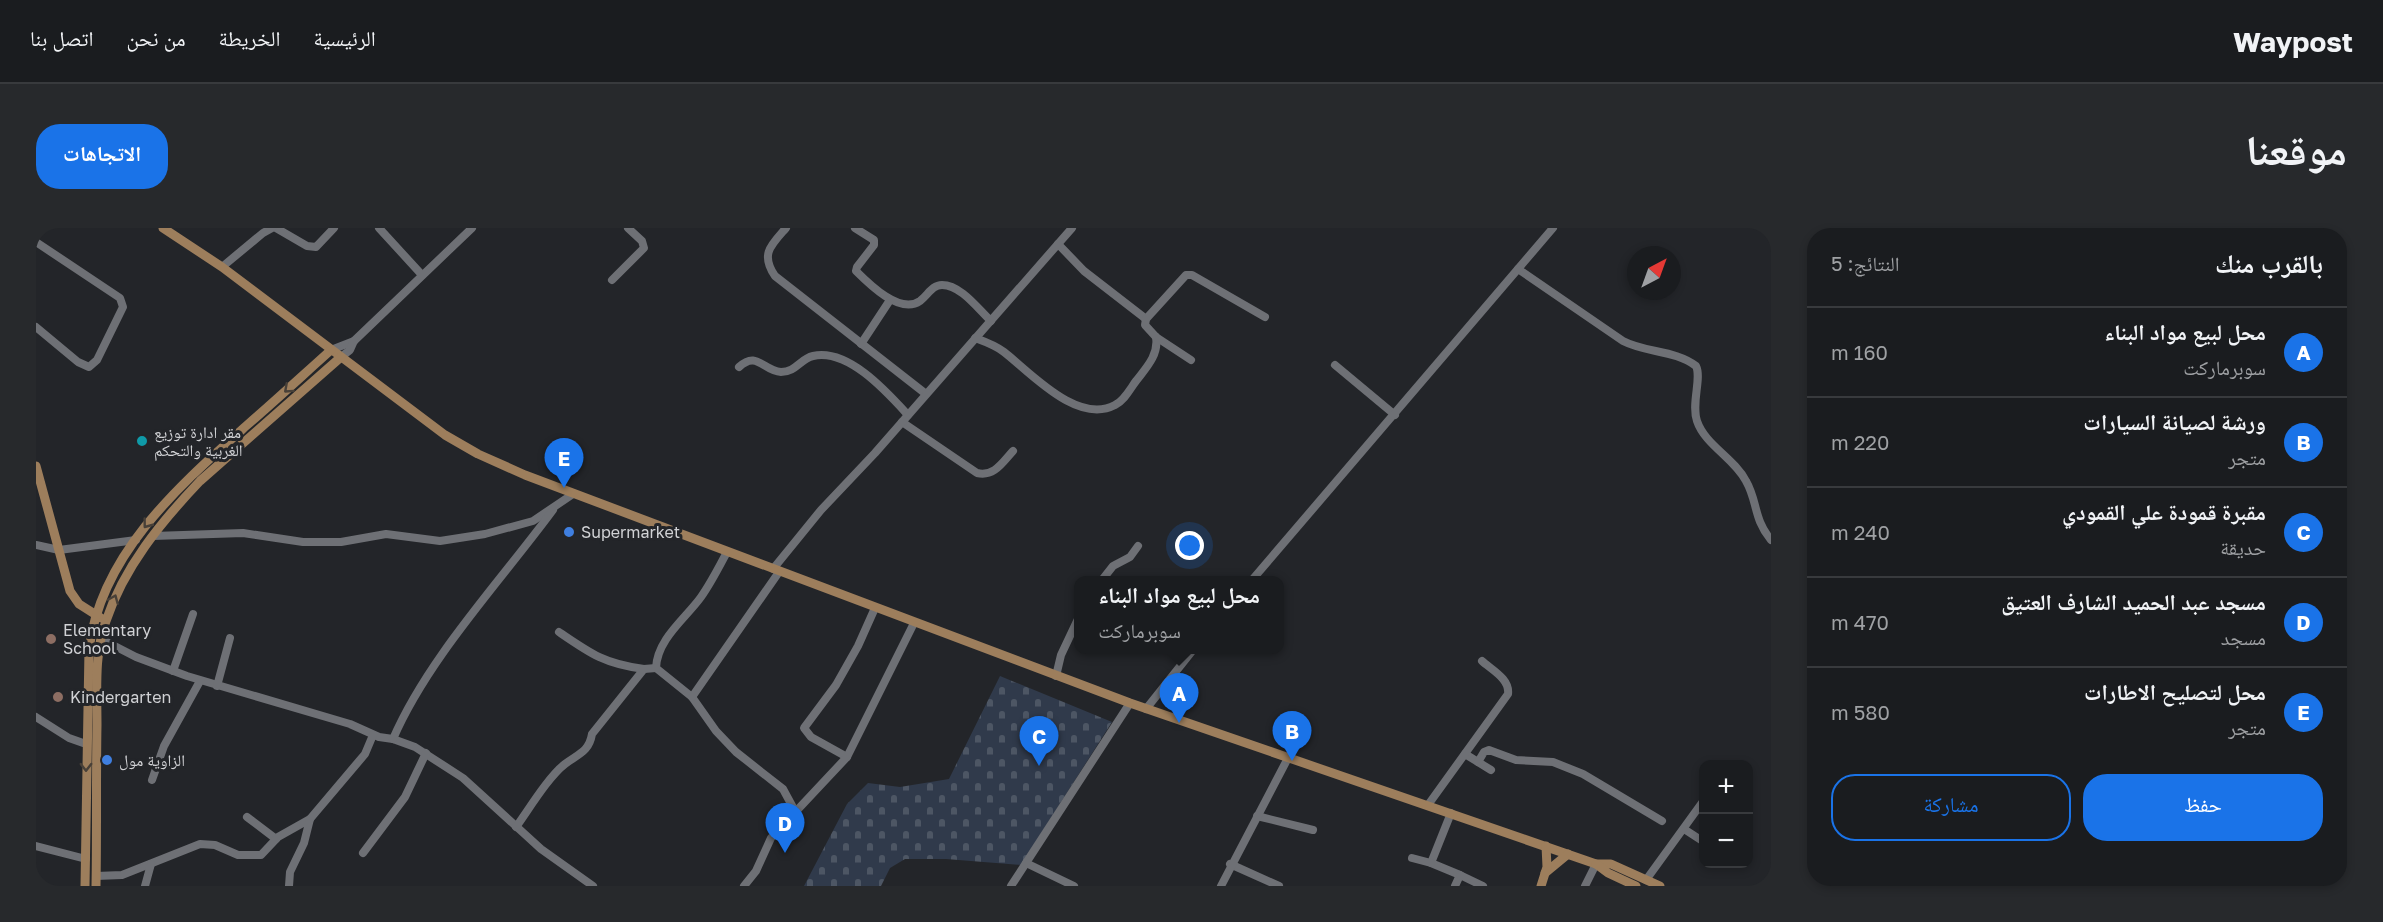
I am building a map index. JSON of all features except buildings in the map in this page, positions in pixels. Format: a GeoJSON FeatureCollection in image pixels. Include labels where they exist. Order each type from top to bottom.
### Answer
{"type":"FeatureCollection","features":[{"type":"Feature","properties":{"kind":"main road"},"geometry":{"type":"LineString","coordinates":[[163,228],[222,267],[445,435],[493,461],[573,494],[1146,709],[1596,864],[1608,873],[1636,886]]}},
{"type":"Feature","properties":{"kind":"main road"},"geometry":{"type":"LineString","coordinates":[[85,886],[89,649],[101,619],[112,578],[153,517],[191,475],[332,350]]}},
{"type":"Feature","properties":{"kind":"main road"},"geometry":{"type":"LineString","coordinates":[[96,881],[96,755],[101,619],[122,582],[153,536],[200,481],[341,357]]}},
{"type":"Feature","properties":{"kind":"main road"},"geometry":{"type":"LineString","coordinates":[[36,466],[41,496],[72,596],[79,604],[101,619]]}},
{"type":"Feature","properties":{"kind":"main road"},"geometry":{"type":"LineString","coordinates":[[89,649],[99,651]]}},
{"type":"Feature","properties":{"kind":"main road"},"geometry":{"type":"LineString","coordinates":[[1541,886],[1545,873],[1546,846]]}},
{"type":"Feature","properties":{"kind":"main road"},"geometry":{"type":"LineString","coordinates":[[1545,873],[1568,854]]}},
{"type":"Feature","properties":{"kind":"main road"},"geometry":{"type":"LineString","coordinates":[[1596,864],[1611,864],[1660,886]]}},
{"type":"Feature","properties":{"kind":"street"},"geometry":{"type":"LineString","coordinates":[[222,267],[263,232],[274,228],[307,246],[316,247],[334,228]]}},
{"type":"Feature","properties":{"kind":"street"},"geometry":{"type":"LineString","coordinates":[[379,228],[422,275]]}},
{"type":"Feature","properties":{"kind":"street"},"geometry":{"type":"LineString","coordinates":[[341,357],[350,350],[354,341],[472,228]]}},
{"type":"Feature","properties":{"kind":"street"},"geometry":{"type":"LineString","coordinates":[[612,280],[644,248],[642,241],[628,228]]}},
{"type":"Feature","properties":{"kind":"street"},"geometry":{"type":"LineString","coordinates":[[786,228],[771,244],[767,254],[770,269],[775,276],[926,394]]}},
{"type":"Feature","properties":{"kind":"street"},"geometry":{"type":"LineString","coordinates":[[855,228],[874,240],[874,245],[856,271],[890,300],[916,302],[934,287],[947,286],[967,297],[991,321]]}},
{"type":"Feature","properties":{"kind":"street"},"geometry":{"type":"LineString","coordinates":[[692,697],[776,570],[821,510],[902,422],[1072,228]]}},
{"type":"Feature","properties":{"kind":"street"},"geometry":{"type":"LineString","coordinates":[[1255,576],[1553,228]]}},
{"type":"Feature","properties":{"kind":"street"},"geometry":{"type":"LineString","coordinates":[[36,242],[120,298],[123,306],[97,360],[89,367],[78,362],[36,327]]}},
{"type":"Feature","properties":{"kind":"street"},"geometry":{"type":"LineString","coordinates":[[1058,244],[1084,270],[1146,319]]}},
{"type":"Feature","properties":{"kind":"street"},"geometry":{"type":"LineString","coordinates":[[1518,269],[1623,341],[1679,357],[1696,366],[1698,373],[1694,409],[1700,428],[1735,465],[1747,482],[1761,528],[1771,540]]}},
{"type":"Feature","properties":{"kind":"street"},"geometry":{"type":"LineString","coordinates":[[1191,360],[1145,327],[1146,319],[1188,275],[1265,317]]}},
{"type":"Feature","properties":{"kind":"street"},"geometry":{"type":"LineString","coordinates":[[861,344],[890,300]]}},
{"type":"Feature","properties":{"kind":"street"},"geometry":{"type":"LineString","coordinates":[[975,338],[999,348],[1039,383],[1075,404],[1110,408],[1123,399],[1152,359],[1157,346],[1156,337]]}},
{"type":"Feature","properties":{"kind":"street"},"geometry":{"type":"LineString","coordinates":[[332,350],[354,341]]}},
{"type":"Feature","properties":{"kind":"street"},"geometry":{"type":"LineString","coordinates":[[739,367],[745,362],[756,360],[782,372],[794,369],[811,356],[834,356],[854,366],[892,397],[908,415]]}},
{"type":"Feature","properties":{"kind":"street"},"geometry":{"type":"LineString","coordinates":[[1335,365],[1395,415]]}},
{"type":"Feature","properties":{"kind":"street"},"geometry":{"type":"LineString","coordinates":[[902,422],[977,473],[989,474],[996,470],[1013,451]]}},
{"type":"Feature","properties":{"kind":"street"},"geometry":{"type":"LineString","coordinates":[[153,536],[243,532],[303,542],[340,542],[386,534],[440,541],[485,534],[533,521],[573,494]]}},
{"type":"Feature","properties":{"kind":"street"},"geometry":{"type":"LineString","coordinates":[[393,739],[404,714],[438,661],[558,504]]}},
{"type":"Feature","properties":{"kind":"street"},"geometry":{"type":"LineString","coordinates":[[36,545],[59,550],[136,540]]}},
{"type":"Feature","properties":{"kind":"street"},"geometry":{"type":"LineString","coordinates":[[1105,576],[1113,566],[1130,557],[1138,546]]}},
{"type":"Feature","properties":{"kind":"street"},"geometry":{"type":"LineString","coordinates":[[657,668],[657,660],[663,645],[702,597],[727,552]]}},
{"type":"Feature","properties":{"kind":"street"},"geometry":{"type":"LineString","coordinates":[[847,757],[812,737],[804,728],[836,685],[858,646],[875,608]]}},
{"type":"Feature","properties":{"kind":"street"},"geometry":{"type":"LineString","coordinates":[[173,671],[193,614]]}},
{"type":"Feature","properties":{"kind":"street"},"geometry":{"type":"LineString","coordinates":[[744,886],[756,871],[771,838],[847,757],[914,623]]}},
{"type":"Feature","properties":{"kind":"street"},"geometry":{"type":"LineString","coordinates":[[1056,676],[1060,655],[1074,627]]}},
{"type":"Feature","properties":{"kind":"street"},"geometry":{"type":"LineString","coordinates":[[559,632],[586,651],[610,663],[644,669],[657,668],[692,697],[736,752],[783,789],[796,813]]}},
{"type":"Feature","properties":{"kind":"street"},"geometry":{"type":"LineString","coordinates":[[216,686],[230,638]]}},
{"type":"Feature","properties":{"kind":"street"},"geometry":{"type":"LineString","coordinates":[[100,639],[200,681],[357,726],[373,735],[393,739],[426,753],[463,778],[555,860],[593,886]]}},
{"type":"Feature","properties":{"kind":"street"},"geometry":{"type":"LineString","coordinates":[[1146,709],[1191,654]]}},
{"type":"Feature","properties":{"kind":"street"},"geometry":{"type":"LineString","coordinates":[[1428,805],[1509,692],[1506,682],[1482,661]]}},
{"type":"Feature","properties":{"kind":"street"},"geometry":{"type":"LineString","coordinates":[[516,827],[550,778],[565,763],[586,750],[590,745],[592,734],[644,669]]}},
{"type":"Feature","properties":{"kind":"street"},"geometry":{"type":"LineString","coordinates":[[152,780],[164,746],[200,681]]}},
{"type":"Feature","properties":{"kind":"street"},"geometry":{"type":"LineString","coordinates":[[1011,886],[1130,703]]}},
{"type":"Feature","properties":{"kind":"street"},"geometry":{"type":"LineString","coordinates":[[36,717],[69,738],[86,744]]}},
{"type":"Feature","properties":{"kind":"street"},"geometry":{"type":"LineString","coordinates":[[96,881],[119,876],[200,844],[215,845],[238,855],[258,856],[265,852],[276,839],[310,819],[365,754],[373,735]]}},
{"type":"Feature","properties":{"kind":"street"},"geometry":{"type":"LineString","coordinates":[[1478,762],[1484,752],[1489,750],[1516,760],[1553,762],[1583,774],[1662,821]]}},
{"type":"Feature","properties":{"kind":"street"},"geometry":{"type":"LineString","coordinates":[[363,853],[405,797],[426,753]]}},
{"type":"Feature","properties":{"kind":"street"},"geometry":{"type":"LineString","coordinates":[[1465,754],[1491,770]]}},
{"type":"Feature","properties":{"kind":"street"},"geometry":{"type":"LineString","coordinates":[[1221,886],[1230,864],[1288,758]]}},
{"type":"Feature","properties":{"kind":"street"},"geometry":{"type":"LineString","coordinates":[[1646,880],[1699,807]]}},
{"type":"Feature","properties":{"kind":"street"},"geometry":{"type":"LineString","coordinates":[[1431,862],[1451,813]]}},
{"type":"Feature","properties":{"kind":"street"},"geometry":{"type":"LineString","coordinates":[[1257,816],[1313,830]]}},
{"type":"Feature","properties":{"kind":"street"},"geometry":{"type":"LineString","coordinates":[[247,817],[276,839]]}},
{"type":"Feature","properties":{"kind":"street"},"geometry":{"type":"LineString","coordinates":[[289,886],[290,872],[304,843],[310,819]]}},
{"type":"Feature","properties":{"kind":"street"},"geometry":{"type":"LineString","coordinates":[[1684,829],[1699,839]]}},
{"type":"Feature","properties":{"kind":"street"},"geometry":{"type":"LineString","coordinates":[[36,846],[86,859]]}},
{"type":"Feature","properties":{"kind":"street"},"geometry":{"type":"LineString","coordinates":[[1412,858],[1431,862],[1483,886]]}},
{"type":"Feature","properties":{"kind":"street"},"geometry":{"type":"LineString","coordinates":[[1026,863],[1074,886]]}},
{"type":"Feature","properties":{"kind":"street"},"geometry":{"type":"LineString","coordinates":[[146,886],[151,864]]}},
{"type":"Feature","properties":{"kind":"street"},"geometry":{"type":"LineString","coordinates":[[1230,864],[1279,886]]}},
{"type":"Feature","properties":{"kind":"street"},"geometry":{"type":"LineString","coordinates":[[1585,886],[1596,864]]}},
{"type":"Feature","properties":{"kind":"street"},"geometry":{"type":"LineString","coordinates":[[1455,886],[1460,875]]}},
{"type":"Feature","properties":{"kind":"green space"},"geometry":{"type":"Polygon","coordinates":[[[1000,676],[1112,722],[1021,865],[946,859],[905,859],[890,868],[881,886],[804,886],[847,804],[868,783],[900,787],[949,779],[1000,676]]]}},
{"type":"Feature","properties":{"kind":"place","name":"مقر ادارة توزيع الغربية والتحكم"},"geometry":{"type":"Point","coordinates":[142,441]}},
{"type":"Feature","properties":{"kind":"place","name":"محل لتصليح الاطارات"},"geometry":{"type":"Point","coordinates":[564,488]}},
{"type":"Feature","properties":{"kind":"place","name":"Supermarket"},"geometry":{"type":"Point","coordinates":[569,532]}},
{"type":"Feature","properties":{"kind":"place","name":"Elementary School"},"geometry":{"type":"Point","coordinates":[51,639]}},
{"type":"Feature","properties":{"kind":"place","name":"Kindergarten"},"geometry":{"type":"Point","coordinates":[58,697]}},
{"type":"Feature","properties":{"kind":"place","name":"محل لبيع مواد البناء"},"geometry":{"type":"Point","coordinates":[1179,723]}},
{"type":"Feature","properties":{"kind":"place","name":"الزاوية مول"},"geometry":{"type":"Point","coordinates":[107,760]}},
{"type":"Feature","properties":{"kind":"place","name":"ورشة لصيانة السيارات"},"geometry":{"type":"Point","coordinates":[1292,761]}},
{"type":"Feature","properties":{"kind":"place","name":"مقبرة قمودة علي القمودي"},"geometry":{"type":"Point","coordinates":[1039,766]}},
{"type":"Feature","properties":{"kind":"place","name":"مسجد عبد الحميد الشارف العتيق"},"geometry":{"type":"Point","coordinates":[785,853]}}]}
